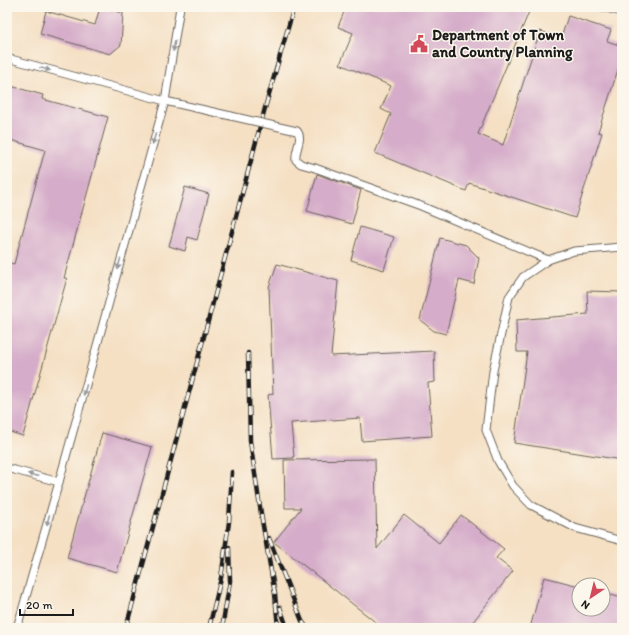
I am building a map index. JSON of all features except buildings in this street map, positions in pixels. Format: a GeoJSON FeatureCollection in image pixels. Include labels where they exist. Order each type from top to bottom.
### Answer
{"type":"FeatureCollection","features":[{"type":"Feature","properties":{"kind":"lane"},"geometry":{"type":"LineString","coordinates":[[17,628],[165,102],[180,7]]}},
{"type":"Feature","properties":{"kind":"lane"},"geometry":{"type":"LineString","coordinates":[[602,7],[622,12]]}},
{"type":"Feature","properties":{"kind":"lane"},"geometry":{"type":"LineString","coordinates":[[7,58],[165,102],[297,131],[300,138],[295,154],[296,160],[301,164],[421,206],[548,260]]}},
{"type":"Feature","properties":{"kind":"lane"},"geometry":{"type":"LineString","coordinates":[[622,239],[621,247],[574,251],[548,260],[523,277],[509,297],[493,371],[486,430],[498,461],[513,486],[531,505],[575,528],[622,541]]}},
{"type":"Feature","properties":{"kind":"lane"},"geometry":{"type":"LineString","coordinates":[[7,468],[59,482]]}},
{"type":"Feature","properties":{"kind":"railway"},"geometry":{"type":"LineString","coordinates":[[126,628],[265,108],[294,7]]}},
{"type":"Feature","properties":{"kind":"railway"},"geometry":{"type":"LineString","coordinates":[[248,353],[250,441],[275,594],[278,628]]}},
{"type":"Feature","properties":{"kind":"railway"},"geometry":{"type":"LineString","coordinates":[[209,628],[221,578],[229,522],[232,472]]}},
{"type":"Feature","properties":{"kind":"railway"},"geometry":{"type":"LineString","coordinates":[[269,538],[302,621],[307,628]]}},
{"type":"Feature","properties":{"kind":"railway"},"geometry":{"type":"LineString","coordinates":[[222,628],[230,581],[229,547]]}},
{"type":"Feature","properties":{"kind":"railway"},"geometry":{"type":"LineString","coordinates":[[280,607],[287,628]]}},
{"type":"Feature","properties":{"kind":"place","name":"Department of Town and Country Planning"},"geometry":{"type":"Point","coordinates":[419,44]}}]}
